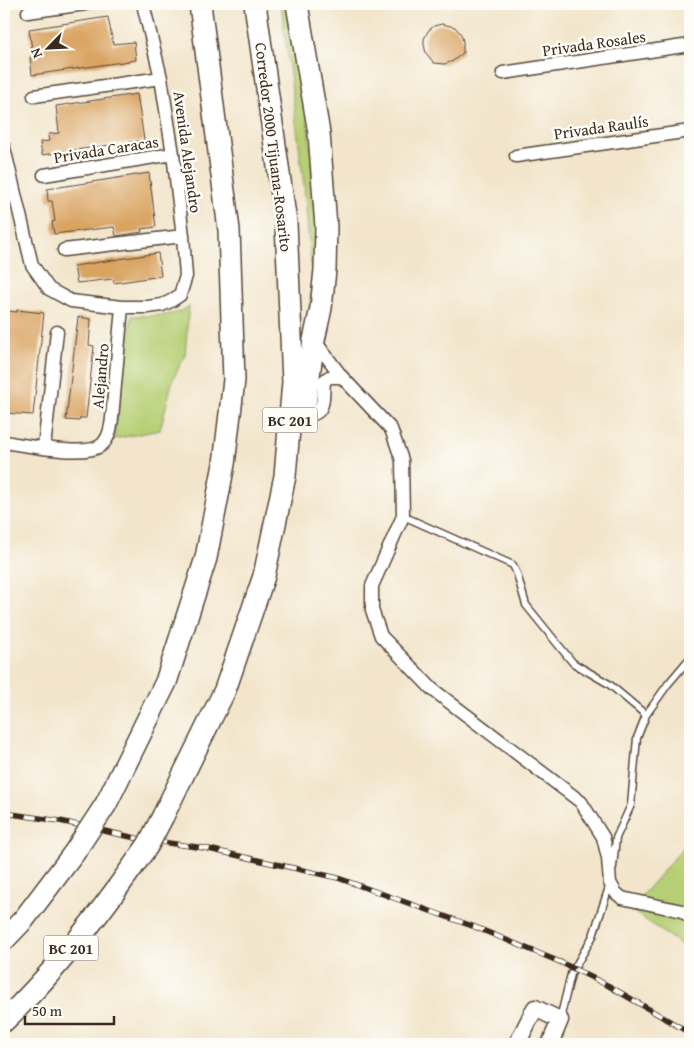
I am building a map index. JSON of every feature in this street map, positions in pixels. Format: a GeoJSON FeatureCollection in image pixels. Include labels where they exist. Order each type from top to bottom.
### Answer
{"type":"FeatureCollection","features":[{"type":"Feature","properties":{"kind":"highway"},"geometry":{"type":"LineString","coordinates":[[4,940],[24,919],[74,853],[106,804],[166,682],[206,558],[224,464],[234,380],[229,230],[200,4]]}},
{"type":"Feature","properties":{"kind":"highway","name":"Corredor 2000 Tijuana-Rosarito"},"geometry":{"type":"LineString","coordinates":[[255,4],[286,223],[293,382],[297,417]]}},
{"type":"Feature","properties":{"kind":"highway"},"geometry":{"type":"LineString","coordinates":[[297,4],[319,133],[326,227],[325,270],[321,308],[297,417]]}},
{"type":"Feature","properties":{"kind":"highway","name":"BC 201"},"geometry":{"type":"LineString","coordinates":[[4,1021],[76,942],[102,910],[148,845],[226,690],[264,576],[285,476],[302,428],[297,417]]}},
{"type":"Feature","properties":{"kind":"street"},"geometry":{"type":"LineString","coordinates":[[28,12],[86,4]]}},
{"type":"Feature","properties":{"kind":"street","name":"Avenida Alejandro"},"geometry":{"type":"LineString","coordinates":[[122,307],[148,307],[172,301],[180,295],[186,276],[173,154],[161,78],[143,4]]}},
{"type":"Feature","properties":{"kind":"street","name":"Privada Rosales"},"geometry":{"type":"LineString","coordinates":[[503,73],[690,45]]}},
{"type":"Feature","properties":{"kind":"street"},"geometry":{"type":"LineString","coordinates":[[34,96],[161,78]]}},
{"type":"Feature","properties":{"kind":"street","name":"Privada Raulís"},"geometry":{"type":"LineString","coordinates":[[516,156],[690,131]]}},
{"type":"Feature","properties":{"kind":"street"},"geometry":{"type":"LineString","coordinates":[[4,148],[32,265],[41,279],[49,289],[71,300],[122,307]]}},
{"type":"Feature","properties":{"kind":"street","name":"Privada Caracas"},"geometry":{"type":"LineString","coordinates":[[44,175],[173,154]]}},
{"type":"Feature","properties":{"kind":"street"},"geometry":{"type":"LineString","coordinates":[[64,250],[183,236]]}},
{"type":"Feature","properties":{"kind":"street","name":"Alejandro"},"geometry":{"type":"LineString","coordinates":[[44,448],[93,449],[101,445],[110,430],[122,307]]}},
{"type":"Feature","properties":{"kind":"street"},"geometry":{"type":"LineString","coordinates":[[4,442],[44,448],[57,332]]}},
{"type":"Feature","properties":{"kind":"street"},"geometry":{"type":"LineString","coordinates":[[314,340],[342,377],[391,428],[402,460],[403,516],[372,586],[372,610],[381,636],[432,689],[581,802],[603,837],[608,858],[610,882],[616,893],[622,898],[682,911],[690,917]]}},
{"type":"Feature","properties":{"kind":"street"},"geometry":{"type":"LineString","coordinates":[[297,417],[313,416],[319,413],[322,404],[324,381],[326,378],[342,377]]}},
{"type":"Feature","properties":{"kind":"street"},"geometry":{"type":"LineString","coordinates":[[517,1044],[535,1008],[560,1020],[550,1044]]}},
{"type":"Feature","properties":{"kind":"lane"},"geometry":{"type":"LineString","coordinates":[[403,516],[513,565],[526,605],[573,663],[609,684],[646,715]]}},
{"type":"Feature","properties":{"kind":"lane"},"geometry":{"type":"LineString","coordinates":[[560,1020],[571,974],[593,936],[610,882],[616,838],[630,805],[637,738],[646,715],[668,684],[690,658]]}},
{"type":"Feature","properties":{"kind":"green space"},"geometry":{"type":"Polygon","coordinates":[[[281,4],[291,4],[306,101],[321,264],[310,308],[312,277],[304,185],[281,4]]]}},
{"type":"Feature","properties":{"kind":"green space"},"geometry":{"type":"Polygon","coordinates":[[[189,306],[185,355],[173,379],[160,430],[114,439],[132,316],[170,314],[189,306]]]}},
{"type":"Feature","properties":{"kind":"green space"},"geometry":{"type":"Polygon","coordinates":[[[690,840],[690,951],[630,909],[690,840]]]}},
{"type":"Feature","properties":{"kind":"building"},"geometry":{"type":"Polygon","coordinates":[[[108,17],[113,44],[134,42],[136,60],[32,75],[30,57],[33,56],[29,29],[108,17]]]}},
{"type":"Feature","properties":{"kind":"building"},"geometry":{"type":"Polygon","coordinates":[[[442,24],[455,27],[461,34],[463,41],[463,53],[453,61],[445,64],[434,63],[426,53],[424,45],[424,39],[428,31],[434,26],[442,24]]]}},
{"type":"Feature","properties":{"kind":"building"},"geometry":{"type":"Polygon","coordinates":[[[137,94],[144,140],[42,155],[40,142],[49,141],[49,134],[59,133],[56,106],[137,94]]]}},
{"type":"Feature","properties":{"kind":"building"},"geometry":{"type":"Polygon","coordinates":[[[149,173],[156,227],[141,229],[142,232],[116,236],[114,227],[54,234],[52,222],[55,221],[52,201],[48,201],[47,189],[149,173]]]}},
{"type":"Feature","properties":{"kind":"building"},"geometry":{"type":"Polygon","coordinates":[[[158,253],[161,276],[114,283],[113,279],[77,283],[74,266],[158,253]]]}},
{"type":"Feature","properties":{"kind":"building"},"geometry":{"type":"Polygon","coordinates":[[[17,310],[44,313],[33,415],[4,413],[4,343],[8,311],[17,312],[17,310]]]}},
{"type":"Feature","properties":{"kind":"building"},"geometry":{"type":"Polygon","coordinates":[[[78,317],[91,319],[89,345],[94,346],[86,418],[80,418],[79,421],[66,420],[78,317]]]}},
{"type":"Feature","properties":{"kind":"railway"},"geometry":{"type":"LineString","coordinates":[[4,813],[60,821],[140,839],[204,848],[338,878],[475,927],[560,962],[609,986],[690,1033]]}}]}
